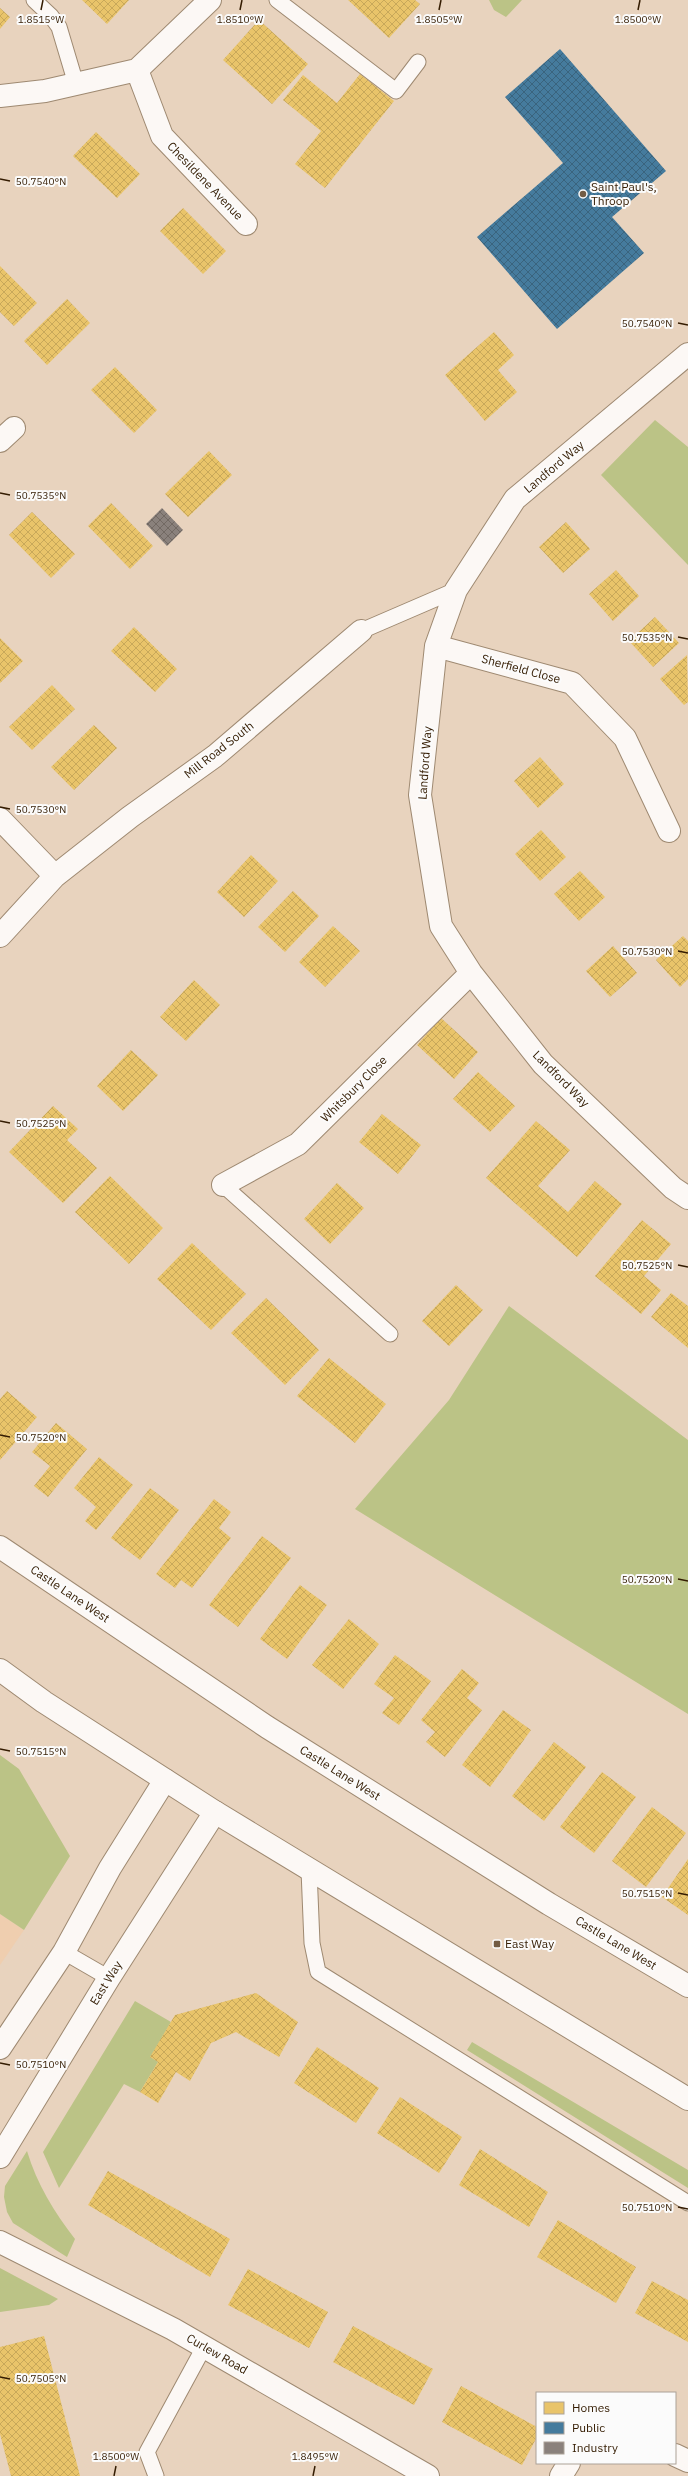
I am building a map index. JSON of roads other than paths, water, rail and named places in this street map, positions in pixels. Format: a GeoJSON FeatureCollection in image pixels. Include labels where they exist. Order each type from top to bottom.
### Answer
{"type":"FeatureCollection","features":[{"type":"Feature","properties":{"kind":"street"},"geometry":{"type":"LineString","coordinates":[[0,96],[45,91],[137,70],[210,0]]}},
{"type":"Feature","properties":{"kind":"street","name":"Chesildene Avenue"},"geometry":{"type":"LineString","coordinates":[[137,70],[162,136],[246,224]]}},
{"type":"Feature","properties":{"kind":"street","name":"Landford Way"},"geometry":{"type":"LineString","coordinates":[[688,354],[516,499],[456,590],[436,646],[420,795],[440,926],[471,973],[544,1064],[673,1188],[688,1198]]}},
{"type":"Feature","properties":{"kind":"street","name":"Mill Road South"},"geometry":{"type":"LineString","coordinates":[[0,936],[55,876],[130,817],[215,756],[361,632]]}},
{"type":"Feature","properties":{"kind":"street","name":"Sherfield Close"},"geometry":{"type":"LineString","coordinates":[[436,646],[572,683],[625,738],[669,831]]}},
{"type":"Feature","properties":{"kind":"street"},"geometry":{"type":"LineString","coordinates":[[0,819],[55,876]]}},
{"type":"Feature","properties":{"kind":"street","name":"Whitsbury Close"},"geometry":{"type":"LineString","coordinates":[[223,1185],[298,1144],[471,973]]}},
{"type":"Feature","properties":{"kind":"street","name":"Castle Lane West"},"geometry":{"type":"LineString","coordinates":[[0,1547],[267,1727],[549,1904],[688,1986]]}},
{"type":"Feature","properties":{"kind":"street"},"geometry":{"type":"LineString","coordinates":[[0,1670],[44,1702],[215,1812],[688,2099]]}},
{"type":"Feature","properties":{"kind":"street"},"geometry":{"type":"LineString","coordinates":[[0,2048],[64,1952],[110,1868],[165,1780]]}},
{"type":"Feature","properties":{"kind":"street","name":"East Way"},"geometry":{"type":"LineString","coordinates":[[0,2157],[109,1978],[215,1812]]}},
{"type":"Feature","properties":{"kind":"street","name":"Curlew Road"},"geometry":{"type":"LineString","coordinates":[[0,2242],[204,2347],[428,2476]]}},
{"type":"Feature","properties":{"kind":"street"},"geometry":{"type":"LineString","coordinates":[[676,2455],[688,2461]]}},
{"type":"Feature","properties":{"kind":"street"},"geometry":{"type":"LineString","coordinates":[[561,2476],[568,2464]]}},
{"type":"Feature","properties":{"kind":"lane"},"geometry":{"type":"LineString","coordinates":[[34,0],[51,16],[58,27],[76,84]]}},
{"type":"Feature","properties":{"kind":"lane"},"geometry":{"type":"LineString","coordinates":[[277,0],[396,91],[418,62]]}},
{"type":"Feature","properties":{"kind":"lane","name":"Mill Road South"},"geometry":{"type":"LineString","coordinates":[[361,632],[456,590]]}},
{"type":"Feature","properties":{"kind":"lane"},"geometry":{"type":"LineString","coordinates":[[223,1185],[390,1334]]}},
{"type":"Feature","properties":{"kind":"lane"},"geometry":{"type":"LineString","coordinates":[[309,1870],[312,1943],[318,1972],[688,2203]]}},
{"type":"Feature","properties":{"kind":"lane"},"geometry":{"type":"LineString","coordinates":[[64,1952],[109,1978]]}},
{"type":"Feature","properties":{"kind":"lane"},"geometry":{"type":"LineString","coordinates":[[156,2476],[147,2452],[204,2347]]}},
{"type":"Feature","properties":{"kind":"place","name":"Saint Paul's, Throop"},"geometry":{"type":"Point","coordinates":[583,194]}},
{"type":"Feature","properties":{"kind":"place","name":"East Way"},"geometry":{"type":"Point","coordinates":[497,1944]}}]}
